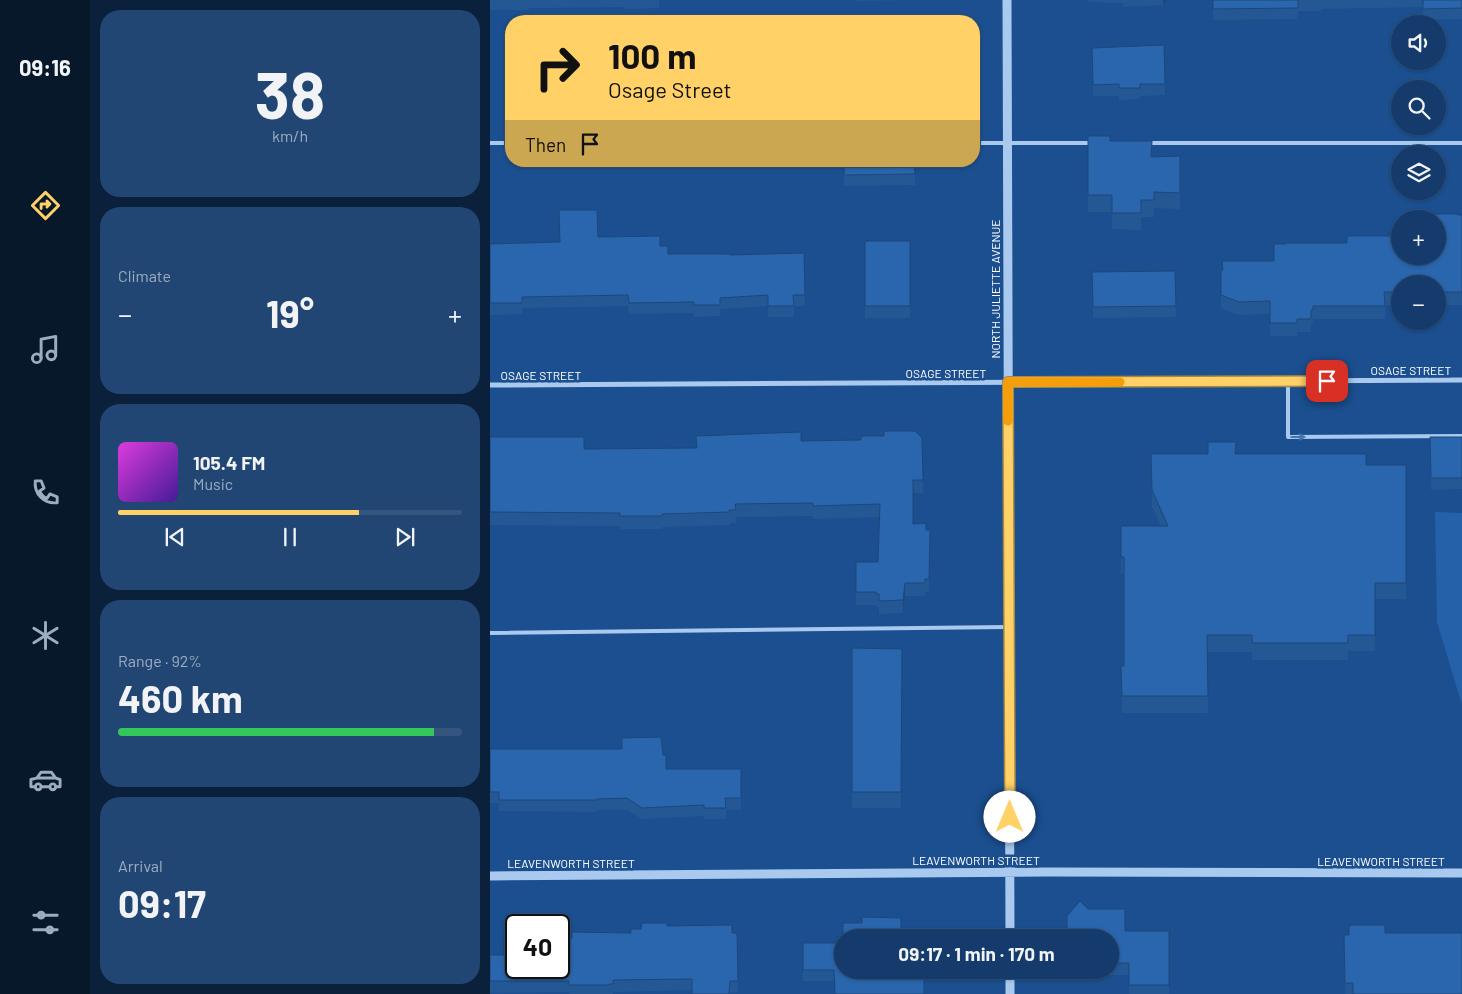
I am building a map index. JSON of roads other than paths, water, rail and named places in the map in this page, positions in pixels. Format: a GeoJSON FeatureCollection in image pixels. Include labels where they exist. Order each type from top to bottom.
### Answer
{"type":"FeatureCollection","features":[{"type":"Feature","properties":{"kind":"street","name":"NORTH JULIETTE AVENUE"},"geometry":{"type":"LineString","coordinates":[[1007,0],[1010,929]]}},
{"type":"Feature","properties":{"kind":"street","name":"OSAGE STREET"},"geometry":{"type":"LineString","coordinates":[[490,385],[1462,380]]}},
{"type":"Feature","properties":{"kind":"street","name":"LEAVENWORTH STREET"},"geometry":{"type":"LineString","coordinates":[[490,876],[1010,872],[1462,873]]}},
{"type":"Feature","properties":{"kind":"street"},"geometry":{"type":"LineString","coordinates":[[1010,979],[1010,994]]}},
{"type":"Feature","properties":{"kind":"lane"},"geometry":{"type":"LineString","coordinates":[[490,143],[505,143]]}},
{"type":"Feature","properties":{"kind":"lane"},"geometry":{"type":"LineString","coordinates":[[980,143],[1096,143]]}},
{"type":"Feature","properties":{"kind":"lane"},"geometry":{"type":"LineString","coordinates":[[1146,143],[1462,143]]}},
{"type":"Feature","properties":{"kind":"lane"},"geometry":{"type":"LineString","coordinates":[[1288,381],[1288,437],[1462,436]]}},
{"type":"Feature","properties":{"kind":"lane"},"geometry":{"type":"LineString","coordinates":[[490,633],[1009,627]]}}]}
